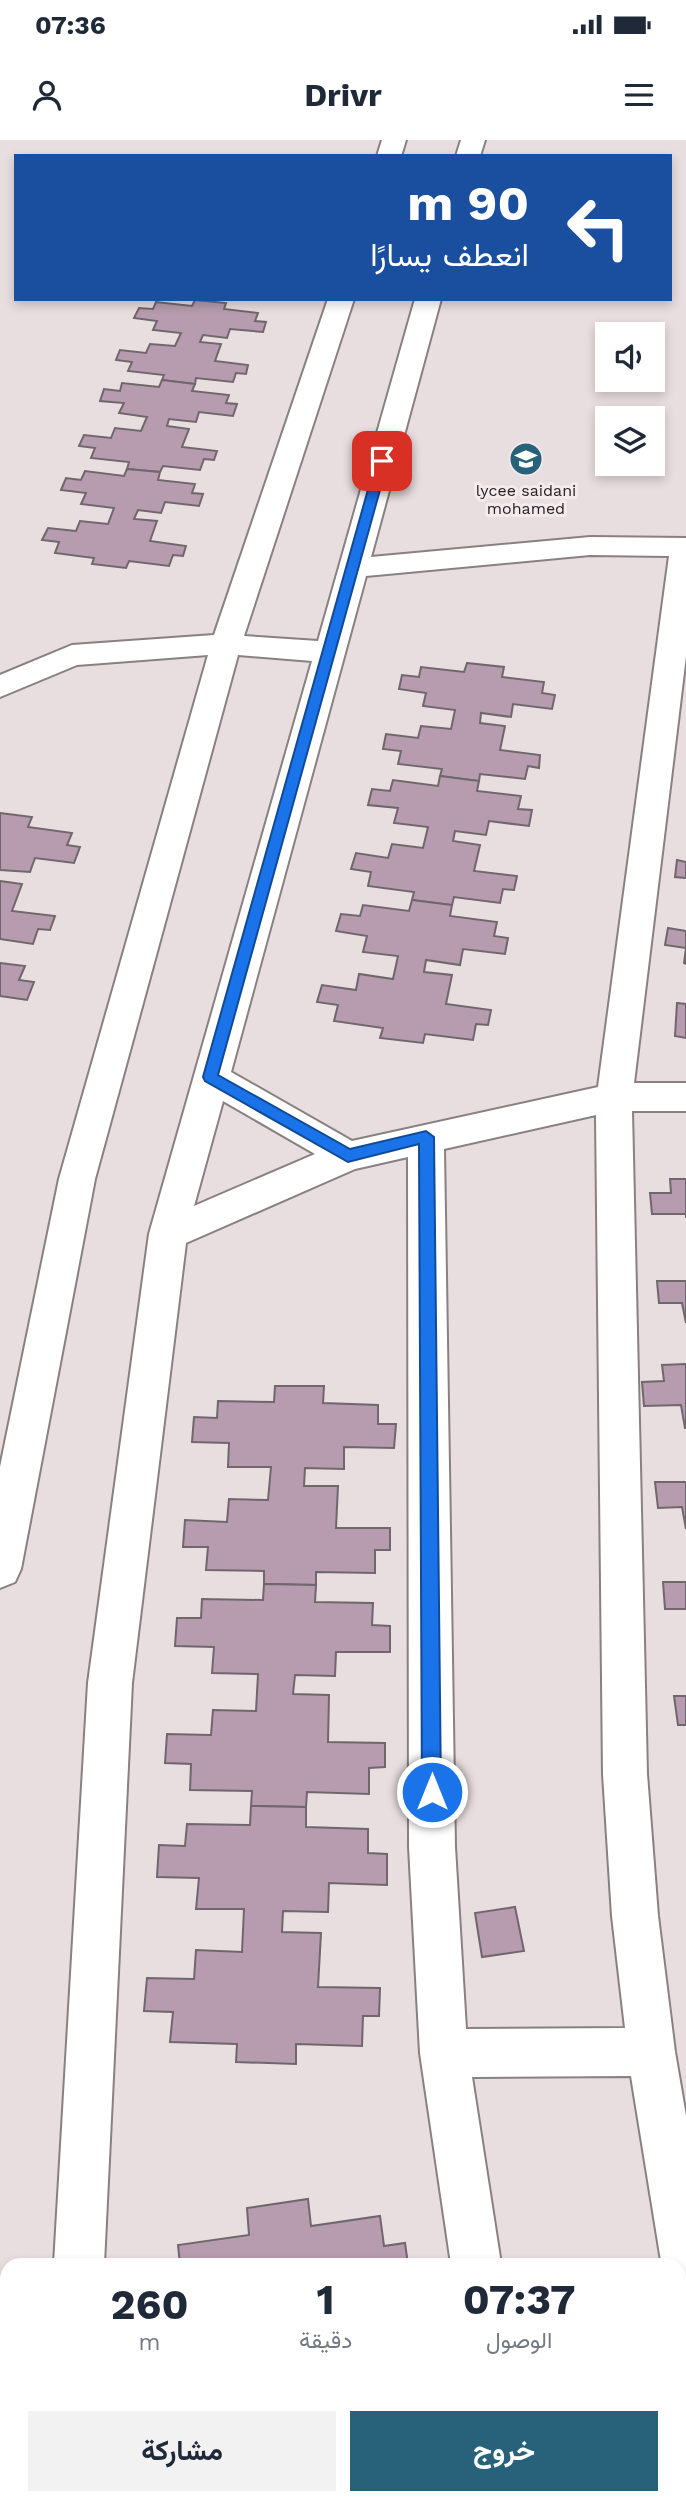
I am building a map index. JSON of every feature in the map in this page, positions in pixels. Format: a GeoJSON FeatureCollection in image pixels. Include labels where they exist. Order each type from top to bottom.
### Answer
{"type":"FeatureCollection","features":[{"type":"Feature","properties":{"kind":"street"},"geometry":{"type":"LineString","coordinates":[[0,1569],[77,1179],[226,644],[340,301]]}},
{"type":"Feature","properties":{"kind":"street"},"geometry":{"type":"LineString","coordinates":[[79,2258],[110,1683],[168,1234],[427,301]]}},
{"type":"Feature","properties":{"kind":"street"},"geometry":{"type":"LineString","coordinates":[[352,568],[579,547],[685,547],[614,1097],[625,1774],[635,1916],[651,2052],[685,2258]]}},
{"type":"Feature","properties":{"kind":"street"},"geometry":{"type":"LineString","coordinates":[[0,687],[72,655],[226,644],[328,652]]}},
{"type":"Feature","properties":{"kind":"street"},"geometry":{"type":"LineString","coordinates":[[210,1077],[348,1156]]}},
{"type":"Feature","properties":{"kind":"street"},"geometry":{"type":"LineString","coordinates":[[168,1234],[348,1156],[614,1097],[686,1097]]}},
{"type":"Feature","properties":{"kind":"street"},"geometry":{"type":"LineString","coordinates":[[426,1137],[432,1847],[444,2053],[475,2258]]}},
{"type":"Feature","properties":{"kind":"street"},"geometry":{"type":"LineString","coordinates":[[444,2053],[651,2052]]}},
{"type":"Feature","properties":{"kind":"building"},"geometry":{"type":"Polygon","coordinates":[[[194,301],[226,303],[224,309],[258,313],[255,321],[266,322],[263,332],[230,329],[227,338],[203,335],[200,342],[221,344],[215,361],[248,365],[246,374],[236,373],[233,382],[196,378],[195,384],[162,380],[164,375],[128,371],[132,362],[116,360],[120,350],[146,353],[150,344],[175,346],[181,333],[153,330],[157,321],[134,318],[139,308],[153,309],[156,302],[192,306],[194,301]]]}},
{"type":"Feature","properties":{"kind":"building"},"geometry":{"type":"Polygon","coordinates":[[[162,380],[195,384],[192,391],[229,395],[226,403],[237,404],[233,416],[199,412],[196,422],[169,419],[167,426],[189,429],[182,447],[217,451],[214,460],[204,459],[200,470],[163,466],[160,472],[127,469],[129,462],[91,458],[95,448],[79,446],[84,435],[111,438],[115,428],[141,431],[147,417],[119,413],[124,403],[100,401],[104,389],[120,391],[122,383],[159,387],[162,380]]]}},
{"type":"Feature","properties":{"kind":"building"},"geometry":{"type":"Polygon","coordinates":[[[127,469],[160,472],[158,480],[195,484],[192,493],[203,494],[199,506],[165,502],[161,513],[138,510],[134,519],[157,521],[150,541],[186,546],[183,556],[173,555],[169,566],[129,561],[126,568],[92,564],[94,558],[55,553],[59,542],[42,540],[48,528],[76,531],[80,521],[108,524],[114,508],[81,504],[86,493],[61,490],[66,478],[81,480],[85,471],[124,476],[127,469]]]}},
{"type":"Feature","properties":{"kind":"building"},"geometry":{"type":"Polygon","coordinates":[[[467,663],[504,667],[502,677],[544,682],[542,693],[555,695],[552,709],[513,704],[511,717],[481,713],[480,723],[505,726],[500,750],[540,755],[539,768],[528,766],[525,779],[480,774],[479,781],[440,776],[442,769],[398,764],[401,751],[383,749],[386,734],[418,738],[421,726],[451,729],[455,710],[423,706],[426,693],[399,689],[402,675],[419,677],[421,667],[464,672],[467,663]]]}},
{"type":"Feature","properties":{"kind":"building"},"geometry":{"type":"Polygon","coordinates":[[[440,776],[479,781],[477,791],[521,796],[518,809],[532,810],[529,826],[489,821],[486,835],[455,831],[453,841],[480,845],[474,871],[517,876],[514,890],[503,889],[500,903],[454,897],[452,905],[412,900],[414,892],[368,886],[371,872],[351,869],[356,853],[388,858],[392,844],[423,848],[428,827],[394,823],[398,808],[368,805],[372,789],[390,791],[393,780],[438,786],[440,776]]]}},
{"type":"Feature","properties":{"kind":"building"},"geometry":{"type":"Polygon","coordinates":[[[0,813],[32,817],[28,827],[72,833],[67,845],[80,847],[74,863],[35,858],[30,872],[0,870],[0,813]]]}},
{"type":"Feature","properties":{"kind":"building"},"geometry":{"type":"Polygon","coordinates":[[[677,860],[686,862],[686,878],[675,877],[677,860]]]}},
{"type":"Feature","properties":{"kind":"building"},"geometry":{"type":"Polygon","coordinates":[[[0,881],[22,884],[12,911],[55,916],[50,930],[38,929],[33,944],[0,939],[0,881]]]}},
{"type":"Feature","properties":{"kind":"building"},"geometry":{"type":"Polygon","coordinates":[[[412,900],[452,905],[450,916],[497,922],[494,936],[508,938],[505,954],[463,949],[460,965],[426,960],[424,972],[452,975],[446,1004],[491,1010],[488,1025],[476,1024],[473,1040],[425,1034],[423,1043],[380,1038],[383,1028],[334,1021],[338,1005],[317,1002],[322,985],[356,990],[359,974],[393,979],[398,956],[363,952],[367,936],[336,931],[341,914],[360,916],[363,905],[409,911],[412,900]]]}},
{"type":"Feature","properties":{"kind":"building"},"geometry":{"type":"Polygon","coordinates":[[[668,928],[686,931],[686,948],[665,945],[668,928]]]}},
{"type":"Feature","properties":{"kind":"building"},"geometry":{"type":"Polygon","coordinates":[[[0,963],[25,966],[19,980],[34,982],[27,1000],[0,996],[0,963]]]}},
{"type":"Feature","properties":{"kind":"building"},"geometry":{"type":"Polygon","coordinates":[[[677,1003],[686,1004],[686,1038],[675,1036],[677,1003]]]}},
{"type":"Feature","properties":{"kind":"building"},"geometry":{"type":"Polygon","coordinates":[[[670,1179],[686,1179],[686,1214],[652,1214],[650,1193],[671,1193],[670,1179]]]}},
{"type":"Feature","properties":{"kind":"building"},"geometry":{"type":"Polygon","coordinates":[[[657,1281],[686,1281],[686,1323],[682,1303],[659,1303],[657,1281]]]}},
{"type":"Feature","properties":{"kind":"building"},"geometry":{"type":"Polygon","coordinates":[[[686,1364],[685,1428],[681,1405],[644,1406],[642,1382],[664,1381],[662,1365],[686,1364]]]}},
{"type":"Feature","properties":{"kind":"building"},"geometry":{"type":"Polygon","coordinates":[[[275,1386],[324,1386],[323,1403],[378,1405],[378,1424],[396,1424],[394,1448],[344,1447],[344,1469],[305,1468],[304,1486],[338,1486],[336,1528],[390,1528],[390,1550],[375,1550],[375,1573],[316,1572],[316,1585],[264,1584],[264,1571],[206,1570],[208,1547],[183,1547],[185,1520],[227,1522],[229,1499],[268,1500],[271,1467],[228,1467],[229,1443],[192,1442],[194,1417],[217,1418],[218,1401],[274,1402],[275,1386]]]}},
{"type":"Feature","properties":{"kind":"building"},"geometry":{"type":"Polygon","coordinates":[[[655,1482],[686,1482],[686,1529],[682,1507],[658,1508],[655,1482]]]}},
{"type":"Feature","properties":{"kind":"building"},"geometry":{"type":"Polygon","coordinates":[[[663,1582],[686,1582],[686,1609],[665,1609],[663,1582]]]}},
{"type":"Feature","properties":{"kind":"building"},"geometry":{"type":"Polygon","coordinates":[[[264,1584],[316,1585],[315,1602],[373,1603],[372,1625],[390,1626],[390,1652],[336,1652],[335,1676],[295,1675],[293,1694],[329,1695],[328,1742],[385,1743],[385,1767],[369,1768],[369,1794],[307,1792],[306,1807],[251,1806],[252,1791],[190,1790],[191,1764],[165,1763],[167,1734],[211,1735],[213,1710],[256,1711],[258,1674],[212,1673],[214,1647],[175,1646],[177,1618],[201,1618],[202,1599],[263,1600],[264,1584]]]}},
{"type":"Feature","properties":{"kind":"building"},"geometry":{"type":"Polygon","coordinates":[[[674,1696],[686,1696],[686,1725],[678,1725],[674,1696]]]}},
{"type":"Feature","properties":{"kind":"building"},"geometry":{"type":"Polygon","coordinates":[[[251,1806],[306,1807],[306,1827],[368,1829],[368,1853],[387,1854],[387,1885],[329,1883],[328,1912],[283,1911],[282,1932],[321,1933],[318,1987],[380,1988],[379,2016],[363,2016],[362,2046],[296,2044],[296,2064],[236,2062],[237,2044],[170,2042],[173,2012],[144,2011],[147,1978],[194,1979],[196,1950],[242,1952],[244,1909],[196,1909],[199,1878],[157,1877],[159,1845],[185,1846],[187,1824],[250,1825],[251,1806]]]}},
{"type":"Feature","properties":{"kind":"building"},"geometry":{"type":"Polygon","coordinates":[[[515,1907],[524,1951],[482,1957],[475,1913],[515,1907]]]}},
{"type":"Feature","properties":{"kind":"building"},"geometry":{"type":"Polygon","coordinates":[[[308,2199],[311,2226],[380,2216],[384,2246],[405,2243],[407,2258],[179,2258],[178,2245],[249,2235],[247,2208],[308,2199]]]}},
{"type":"Feature","properties":{"kind":"place","name":"lycee saidani mohamed"},"geometry":{"type":"Point","coordinates":[526,459]}},
{"type":"Feature","properties":{"kind":"route"},"geometry":{"type":"LineString","coordinates":[[382,461],[210,1077],[348,1156],[426,1137],[432,1792]]}}]}
